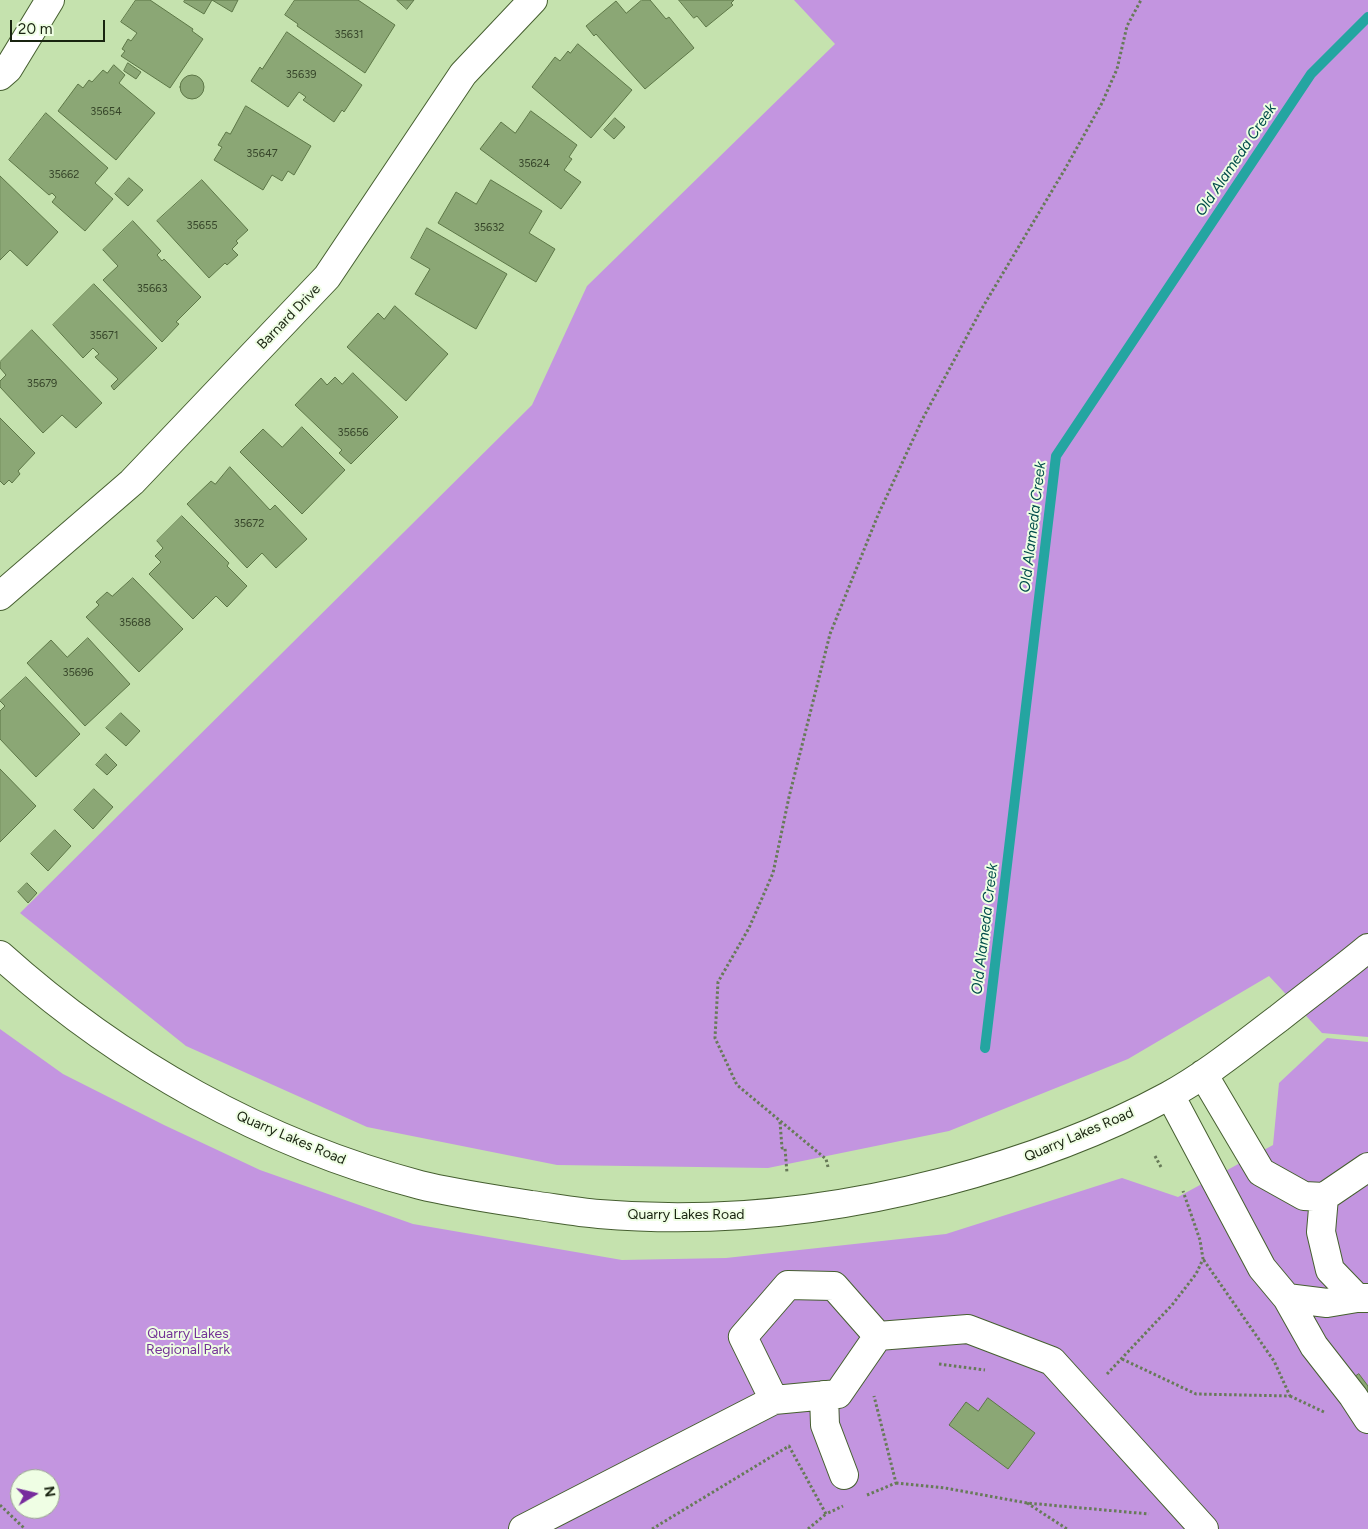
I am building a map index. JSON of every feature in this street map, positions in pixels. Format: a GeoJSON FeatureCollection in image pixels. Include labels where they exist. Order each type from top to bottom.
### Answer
{"type":"FeatureCollection","features":[{"type":"Feature","properties":{"kind":"street"},"geometry":{"type":"LineString","coordinates":[[0,76],[8,69],[50,0]]}},
{"type":"Feature","properties":{"kind":"street","name":"Barnard Drive"},"geometry":{"type":"LineString","coordinates":[[1,592],[132,482],[327,277],[463,74],[533,0]]}},
{"type":"Feature","properties":{"kind":"street","name":"Quarry Lakes Road"},"geometry":{"type":"LineString","coordinates":[[0,955],[28,980],[139,1062],[191,1093],[302,1146],[364,1168],[421,1185],[479,1197],[597,1214],[648,1217],[752,1215],[813,1209],[909,1191],[1017,1161],[1126,1117],[1170,1095],[1231,1055],[1368,948]]}},
{"type":"Feature","properties":{"kind":"street"},"geometry":{"type":"LineString","coordinates":[[1203,1074],[1262,1172],[1304,1196],[1324,1197],[1368,1167]]}},
{"type":"Feature","properties":{"kind":"street"},"geometry":{"type":"LineString","coordinates":[[1170,1095],[1262,1268],[1287,1298],[1314,1346],[1353,1396],[1368,1419]]}},
{"type":"Feature","properties":{"kind":"street"},"geometry":{"type":"LineString","coordinates":[[1324,1197],[1321,1232],[1330,1270],[1362,1298]]}},
{"type":"Feature","properties":{"kind":"street"},"geometry":{"type":"LineString","coordinates":[[774,1400],[743,1337],[788,1285],[834,1286],[878,1336]]}},
{"type":"Feature","properties":{"kind":"street"},"geometry":{"type":"LineString","coordinates":[[1287,1298],[1327,1303],[1362,1298]]}},
{"type":"Feature","properties":{"kind":"street"},"geometry":{"type":"LineString","coordinates":[[878,1336],[968,1329],[1052,1361],[1204,1529]]}},
{"type":"Feature","properties":{"kind":"street"},"geometry":{"type":"LineString","coordinates":[[523,1529],[774,1400],[838,1394],[878,1336]]}},
{"type":"Feature","properties":{"kind":"street"},"geometry":{"type":"LineString","coordinates":[[824,1395],[825,1425],[844,1475]]}},
{"type":"Feature","properties":{"kind":"path"},"geometry":{"type":"LineString","coordinates":[[828,1167],[826,1158],[737,1085],[714,1038],[718,982],[749,928],[773,873],[789,797],[830,634],[878,515],[935,395],[1102,103],[1116,69],[1127,26],[1140,0]]}},
{"type":"Feature","properties":{"kind":"path"},"geometry":{"type":"LineString","coordinates":[[780,1122],[780,1142],[782,1148],[785,1148],[787,1173]]}},
{"type":"Feature","properties":{"kind":"path"},"geometry":{"type":"LineString","coordinates":[[1156,1156],[1161,1167]]}},
{"type":"Feature","properties":{"kind":"path"},"geometry":{"type":"LineString","coordinates":[[1183,1191],[1200,1240],[1203,1259],[1274,1361],[1290,1396]]}},
{"type":"Feature","properties":{"kind":"path"},"geometry":{"type":"LineString","coordinates":[[1107,1374],[1172,1305],[1196,1274],[1203,1259]]}},
{"type":"Feature","properties":{"kind":"path"},"geometry":{"type":"LineString","coordinates":[[1122,1360],[1196,1394],[1290,1396],[1332,1416]]}},
{"type":"Feature","properties":{"kind":"path"},"geometry":{"type":"LineString","coordinates":[[896,1483],[945,1488],[1027,1503],[1153,1514]]}},
{"type":"Feature","properties":{"kind":"path"},"geometry":{"type":"LineString","coordinates":[[1027,1503],[1067,1529]]}},
{"type":"Feature","properties":{"kind":"path"},"geometry":{"type":"LineString","coordinates":[[0,1505],[25,1529]]}},
{"type":"Feature","properties":{"kind":"path"},"geometry":{"type":"LineString","coordinates":[[808,1529],[826,1514]]}},
{"type":"Feature","properties":{"kind":"green space"},"geometry":{"type":"Polygon","coordinates":[[[794,0],[1368,0],[1368,1037],[1322,1033],[1269,976],[1128,1059],[949,1131],[768,1168],[557,1165],[367,1127],[186,1046],[20,913],[532,405],[587,286],[835,44],[794,0]]]}},
{"type":"Feature","properties":{"kind":"green space","name":"Quarry Lakes Regional Park"},"geometry":{"type":"Polygon","coordinates":[[[0,1029],[63,1074],[164,1125],[260,1170],[413,1224],[622,1260],[726,1258],[946,1234],[1122,1178],[1178,1197],[1273,1145],[1279,1083],[1327,1038],[1368,1042],[1368,1529],[0,1529],[0,1029]]]}},
{"type":"Feature","properties":{"kind":"building"},"geometry":{"type":"Polygon","coordinates":[[[136,0],[150,0],[193,29],[192,31],[203,39],[170,88],[121,56],[125,51],[122,49],[128,39],[131,41],[137,33],[121,22],[136,0]]]}},
{"type":"Feature","properties":{"kind":"building"},"geometry":{"type":"Polygon","coordinates":[[[185,0],[212,0],[204,14],[184,2],[185,0]]]}},
{"type":"Feature","properties":{"kind":"building"},"geometry":{"type":"Polygon","coordinates":[[[212,0],[238,0],[232,12],[212,0]]]}},
{"type":"Feature","properties":{"kind":"building"},"geometry":{"type":"Polygon","coordinates":[[[295,0],[358,0],[395,25],[365,73],[297,26],[298,24],[285,15],[295,0]]]}},
{"type":"Feature","properties":{"kind":"building"},"geometry":{"type":"Polygon","coordinates":[[[397,0],[414,0],[407,9],[397,0]]]}},
{"type":"Feature","properties":{"kind":"building"},"geometry":{"type":"Polygon","coordinates":[[[642,0],[650,0],[666,19],[669,17],[694,48],[645,89],[596,34],[594,36],[586,26],[616,1],[626,13],[642,0]]]}},
{"type":"Feature","properties":{"kind":"building"},"geometry":{"type":"Polygon","coordinates":[[[679,0],[734,0],[731,3],[733,5],[706,27],[697,16],[694,18],[679,0]]]}},
{"type":"Feature","properties":{"kind":"building"},"geometry":{"type":"Polygon","coordinates":[[[287,32],[362,85],[344,112],[342,110],[334,122],[303,100],[306,97],[299,92],[288,107],[251,81],[260,67],[262,69],[287,32]]]}},
{"type":"Feature","properties":{"kind":"building"},"geometry":{"type":"Polygon","coordinates":[[[578,44],[632,90],[591,138],[532,87],[555,57],[560,61],[568,51],[570,53],[578,44]]]}},
{"type":"Feature","properties":{"kind":"building"},"geometry":{"type":"Polygon","coordinates":[[[128,63],[141,72],[136,79],[124,71],[128,63]]]}},
{"type":"Feature","properties":{"kind":"building"},"geometry":{"type":"Polygon","coordinates":[[[114,65],[125,75],[119,83],[155,113],[116,160],[58,111],[78,84],[83,88],[89,80],[92,82],[103,70],[107,73],[114,65]]]}},
{"type":"Feature","properties":{"kind":"building"},"geometry":{"type":"Polygon","coordinates":[[[192,75],[200,79],[204,87],[200,95],[192,99],[184,95],[180,87],[184,79],[192,75]]]}},
{"type":"Feature","properties":{"kind":"building"},"geometry":{"type":"Polygon","coordinates":[[[246,106],[311,146],[294,175],[288,171],[282,181],[272,175],[263,190],[214,160],[222,147],[218,145],[226,132],[230,134],[246,106]]]}},
{"type":"Feature","properties":{"kind":"building"},"geometry":{"type":"Polygon","coordinates":[[[531,111],[577,145],[569,157],[572,159],[564,170],[581,182],[561,209],[480,149],[501,122],[515,133],[531,111]]]}},
{"type":"Feature","properties":{"kind":"building"},"geometry":{"type":"Polygon","coordinates":[[[46,113],[108,168],[95,183],[113,199],[85,231],[52,202],[56,197],[52,193],[49,195],[9,160],[46,113]]]}},
{"type":"Feature","properties":{"kind":"building"},"geometry":{"type":"Polygon","coordinates":[[[615,118],[625,127],[614,139],[604,130],[615,118]]]}},
{"type":"Feature","properties":{"kind":"building"},"geometry":{"type":"Polygon","coordinates":[[[0,176],[58,232],[27,266],[10,250],[0,260],[0,176]]]}},
{"type":"Feature","properties":{"kind":"building"},"geometry":{"type":"Polygon","coordinates":[[[129,178],[143,190],[128,206],[115,194],[129,178]]]}},
{"type":"Feature","properties":{"kind":"building"},"geometry":{"type":"Polygon","coordinates":[[[202,180],[248,230],[236,241],[238,243],[232,249],[238,255],[227,265],[225,263],[209,278],[157,221],[202,180]]]}},
{"type":"Feature","properties":{"kind":"building"},"geometry":{"type":"Polygon","coordinates":[[[491,180],[542,211],[529,233],[555,249],[536,282],[438,223],[456,192],[476,204],[491,180]]]}},
{"type":"Feature","properties":{"kind":"building"},"geometry":{"type":"Polygon","coordinates":[[[133,221],[161,251],[157,255],[162,261],[164,259],[201,297],[176,322],[179,324],[162,342],[103,280],[118,266],[103,250],[133,221]]]}},
{"type":"Feature","properties":{"kind":"building"},"geometry":{"type":"Polygon","coordinates":[[[427,228],[507,274],[476,329],[415,294],[430,269],[411,258],[427,228]]]}},
{"type":"Feature","properties":{"kind":"building"},"geometry":{"type":"Polygon","coordinates":[[[94,284],[157,348],[114,390],[111,386],[118,379],[95,357],[99,354],[93,348],[83,358],[53,325],[94,284]]]}},
{"type":"Feature","properties":{"kind":"building"},"geometry":{"type":"Polygon","coordinates":[[[395,306],[448,354],[406,401],[347,347],[378,313],[384,319],[395,306]]]}},
{"type":"Feature","properties":{"kind":"building"},"geometry":{"type":"Polygon","coordinates":[[[32,330],[102,403],[76,428],[62,415],[43,433],[0,387],[0,381],[6,375],[0,368],[0,362],[32,330]]]}},
{"type":"Feature","properties":{"kind":"building"},"geometry":{"type":"Polygon","coordinates":[[[353,373],[398,417],[351,464],[339,453],[342,450],[295,405],[321,378],[327,385],[335,377],[342,384],[353,373]]]}},
{"type":"Feature","properties":{"kind":"building"},"geometry":{"type":"Polygon","coordinates":[[[0,418],[35,453],[18,471],[20,474],[12,483],[9,480],[4,485],[0,481],[0,418]]]}},
{"type":"Feature","properties":{"kind":"building"},"geometry":{"type":"Polygon","coordinates":[[[302,427],[345,470],[302,514],[240,452],[263,429],[282,447],[302,427]]]}},
{"type":"Feature","properties":{"kind":"building"},"geometry":{"type":"Polygon","coordinates":[[[230,467],[270,510],[275,505],[307,539],[276,568],[262,553],[247,568],[187,504],[211,481],[215,484],[230,467]]]}},
{"type":"Feature","properties":{"kind":"building"},"geometry":{"type":"Polygon","coordinates":[[[182,516],[229,563],[227,566],[247,586],[227,607],[216,596],[193,619],[149,574],[161,562],[155,556],[163,548],[157,541],[182,516]]]}},
{"type":"Feature","properties":{"kind":"building"},"geometry":{"type":"Polygon","coordinates":[[[133,578],[183,629],[139,672],[86,617],[99,605],[96,602],[107,592],[112,596],[133,578]]]}},
{"type":"Feature","properties":{"kind":"building"},"geometry":{"type":"Polygon","coordinates":[[[88,638],[130,684],[85,726],[27,663],[51,640],[67,657],[88,638]]]}},
{"type":"Feature","properties":{"kind":"building"},"geometry":{"type":"Polygon","coordinates":[[[26,677],[80,734],[36,777],[0,739],[0,711],[5,706],[0,701],[26,677]]]}},
{"type":"Feature","properties":{"kind":"building"},"geometry":{"type":"Polygon","coordinates":[[[121,713],[140,731],[126,746],[106,728],[121,713]]]}},
{"type":"Feature","properties":{"kind":"building"},"geometry":{"type":"Polygon","coordinates":[[[106,754],[117,765],[107,775],[96,765],[106,754]]]}},
{"type":"Feature","properties":{"kind":"building"},"geometry":{"type":"Polygon","coordinates":[[[0,769],[36,806],[0,842],[0,769]]]}},
{"type":"Feature","properties":{"kind":"building"},"geometry":{"type":"Polygon","coordinates":[[[94,789],[113,807],[93,829],[74,810],[94,789]]]}},
{"type":"Feature","properties":{"kind":"building"},"geometry":{"type":"Polygon","coordinates":[[[55,830],[71,846],[48,871],[31,854],[55,830]]]}},
{"type":"Feature","properties":{"kind":"building"},"geometry":{"type":"Polygon","coordinates":[[[27,883],[37,893],[28,903],[18,892],[27,883]]]}},
{"type":"Feature","properties":{"kind":"building"},"geometry":{"type":"Polygon","coordinates":[[[1359,1374],[1368,1386],[1368,1413],[1346,1383],[1359,1374]]]}},
{"type":"Feature","properties":{"kind":"building"},"geometry":{"type":"Polygon","coordinates":[[[988,1398],[1035,1433],[1008,1469],[949,1425],[966,1402],[978,1411],[988,1398]]]}},
{"type":"Feature","properties":{"kind":"waterway","name":"Old Alameda Creek"},"geometry":{"type":"LineString","coordinates":[[985,1048],[1056,456],[1311,74],[1368,17]]}}]}
